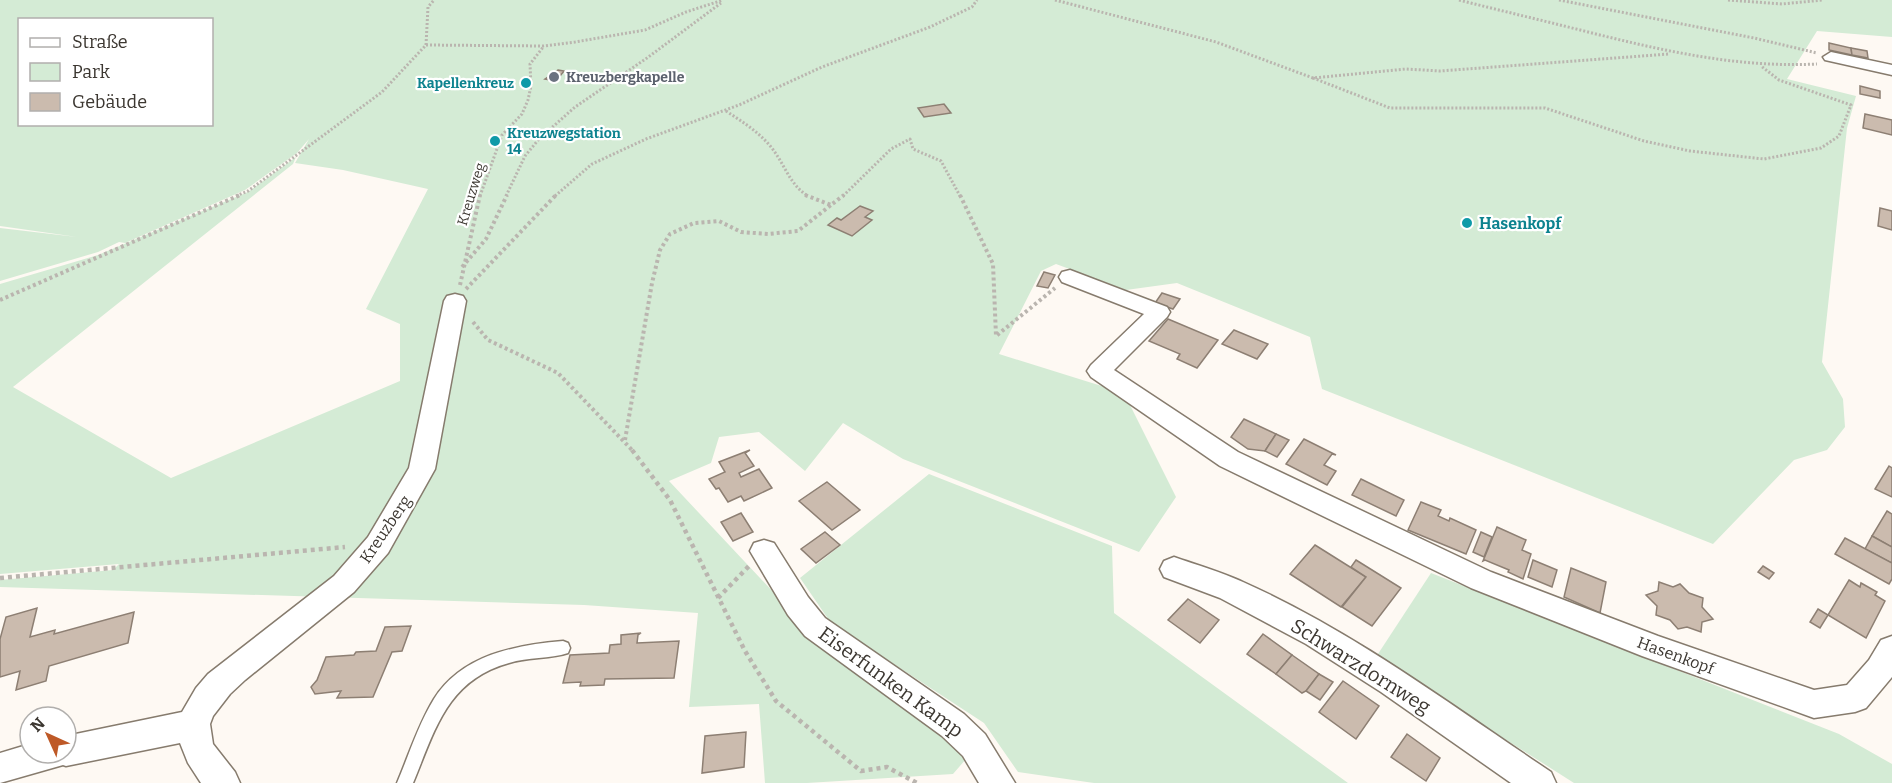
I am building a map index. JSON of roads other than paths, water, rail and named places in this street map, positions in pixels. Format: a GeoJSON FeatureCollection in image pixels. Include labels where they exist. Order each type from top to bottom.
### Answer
{"type":"FeatureCollection","features":[{"type":"Feature","properties":{"kind":"street"},"geometry":{"type":"LineString","coordinates":[[1831,57],[1892,70]]}},
{"type":"Feature","properties":{"kind":"street","name":"Hasenkopf"},"geometry":{"type":"LineString","coordinates":[[1070,277],[1159,312],[1099,371],[1229,459],[1480,580],[1653,647],[1814,704],[1855,698],[1880,670],[1892,650]]}},
{"type":"Feature","properties":{"kind":"street","name":"Kreuzberg"},"geometry":{"type":"LineString","coordinates":[[193,725],[205,699],[217,684],[344,584],[378,544],[422,469],[455,301]]}},
{"type":"Feature","properties":{"kind":"street","name":"Eiserfunken Kamp"},"geometry":{"type":"LineString","coordinates":[[764,551],[798,606],[815,627],[953,725],[974,745],[998,783]]}},
{"type":"Feature","properties":{"kind":"street","name":"Schwarzdornweg"},"geometry":{"type":"LineString","coordinates":[[1174,568],[1237,592],[1302,627],[1368,668],[1539,783]]}},
{"type":"Feature","properties":{"kind":"street"},"geometry":{"type":"LineString","coordinates":[[78,749],[193,725],[193,735],[203,760],[223,783]]}},
{"type":"Feature","properties":{"kind":"street"},"geometry":{"type":"LineString","coordinates":[[0,769],[18,764]]}},
{"type":"Feature","properties":{"kind":"lane"},"geometry":{"type":"LineString","coordinates":[[405,783],[439,705],[458,683],[486,664],[513,653],[563,648]]}},
{"type":"Feature","properties":{"kind":"place","name":"Kreuzbergkapelle"},"geometry":{"type":"Point","coordinates":[554,77]}},
{"type":"Feature","properties":{"kind":"place","name":"Kapellenkreuz"},"geometry":{"type":"Point","coordinates":[526,83]}},
{"type":"Feature","properties":{"kind":"place","name":"Kreuzwegstation 14"},"geometry":{"type":"Point","coordinates":[495,141]}},
{"type":"Feature","properties":{"kind":"place","name":"Hasenkopf"},"geometry":{"type":"Point","coordinates":[1467,223]}}]}
